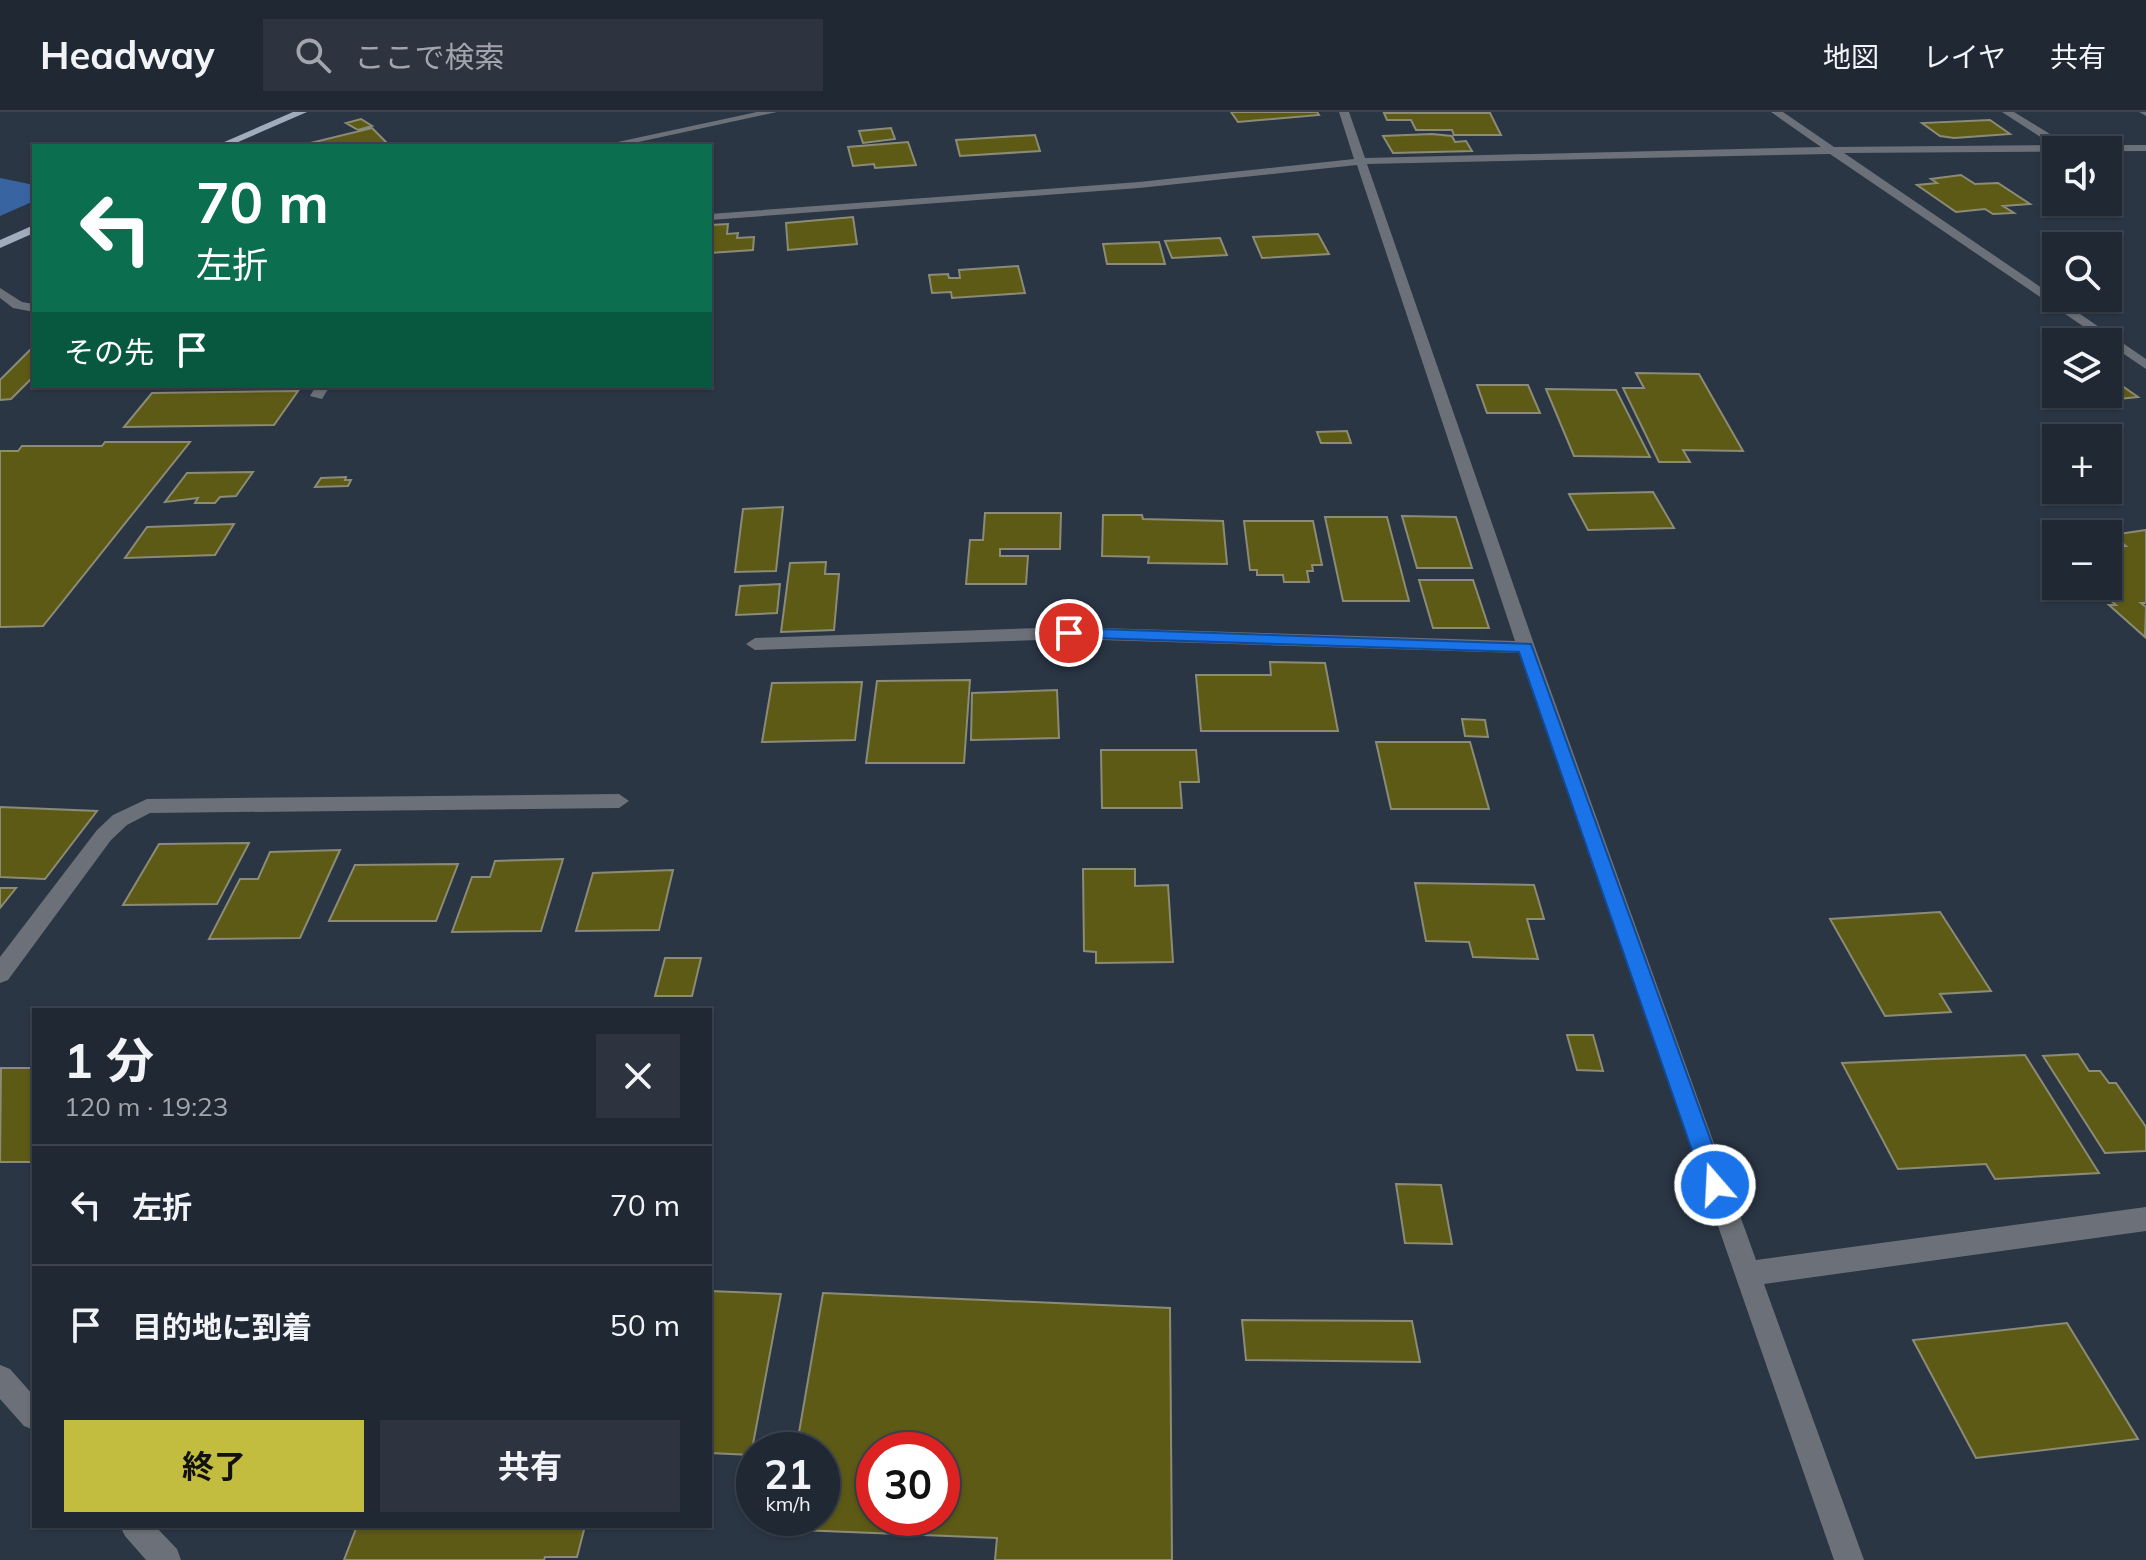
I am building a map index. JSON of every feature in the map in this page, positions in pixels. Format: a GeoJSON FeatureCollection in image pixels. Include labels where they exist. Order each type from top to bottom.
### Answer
{"type":"FeatureCollection","features":[{"type":"Feature","properties":{"kind":"main road"},"geometry":{"type":"LineString","coordinates":[[225,144],[302,112]]}},
{"type":"Feature","properties":{"kind":"main road"},"geometry":{"type":"LineString","coordinates":[[0,244],[32,230]]}},
{"type":"Feature","properties":{"kind":"street"},"geometry":{"type":"LineString","coordinates":[[614,144],[772,112]]}},
{"type":"Feature","properties":{"kind":"street"},"geometry":{"type":"LineString","coordinates":[[1344,112],[1526,647],[1849,1560]]}},
{"type":"Feature","properties":{"kind":"street"},"geometry":{"type":"LineString","coordinates":[[1776,112],[2146,365]]}},
{"type":"Feature","properties":{"kind":"street"},"geometry":{"type":"LineString","coordinates":[[2007,112],[2046,136]]}},
{"type":"Feature","properties":{"kind":"street"},"geometry":{"type":"LineString","coordinates":[[712,217],[1139,185],[1362,161],[2042,148]]}},
{"type":"Feature","properties":{"kind":"street"},"geometry":{"type":"LineString","coordinates":[[2122,148],[2146,148]]}},
{"type":"Feature","properties":{"kind":"street"},"geometry":{"type":"LineString","coordinates":[[0,292],[18,305],[32,308]]}},
{"type":"Feature","properties":{"kind":"street"},"geometry":{"type":"LineString","coordinates":[[755,644],[1069,633],[1526,647]]}},
{"type":"Feature","properties":{"kind":"street"},"geometry":{"type":"LineString","coordinates":[[0,974],[104,835],[120,820],[147,806],[619,801]]}},
{"type":"Feature","properties":{"kind":"street"},"geometry":{"type":"LineString","coordinates":[[1747,1274],[2146,1219]]}},
{"type":"Feature","properties":{"kind":"street"},"geometry":{"type":"LineString","coordinates":[[0,1379],[32,1414]]}},
{"type":"Feature","properties":{"kind":"street"},"geometry":{"type":"LineString","coordinates":[[137,1528],[166,1560]]}},
{"type":"Feature","properties":{"kind":"shaded area"},"geometry":{"type":"Polygon","coordinates":[[[0,178],[32,185],[32,202],[0,216],[0,178]]]}},
{"type":"Feature","properties":{"kind":"building"},"geometry":{"type":"Polygon","coordinates":[[[1231,112],[1317,112],[1319,115],[1238,122],[1231,112]]]}},
{"type":"Feature","properties":{"kind":"building"},"geometry":{"type":"Polygon","coordinates":[[[1384,113],[1490,113],[1501,135],[1454,135],[1452,130],[1416,130],[1411,120],[1387,120],[1384,113]]]}},
{"type":"Feature","properties":{"kind":"building"},"geometry":{"type":"Polygon","coordinates":[[[361,119],[372,126],[358,130],[346,123],[361,119]]]}},
{"type":"Feature","properties":{"kind":"building"},"geometry":{"type":"Polygon","coordinates":[[[1990,120],[2010,134],[1954,138],[1940,136],[1922,123],[1990,120]]]}},
{"type":"Feature","properties":{"kind":"building"},"geometry":{"type":"Polygon","coordinates":[[[372,128],[388,144],[306,144],[372,128]]]}},
{"type":"Feature","properties":{"kind":"building"},"geometry":{"type":"Polygon","coordinates":[[[891,128],[895,139],[863,143],[859,131],[891,128]]]}},
{"type":"Feature","properties":{"kind":"building"},"geometry":{"type":"Polygon","coordinates":[[[1035,135],[1040,151],[960,156],[956,140],[1035,135]]]}},
{"type":"Feature","properties":{"kind":"building"},"geometry":{"type":"Polygon","coordinates":[[[1383,136],[1452,136],[1455,142],[1466,141],[1472,151],[1393,153],[1383,136]]]}},
{"type":"Feature","properties":{"kind":"building"},"geometry":{"type":"Polygon","coordinates":[[[908,142],[916,165],[853,166],[848,147],[908,142]]]}},
{"type":"Feature","properties":{"kind":"building"},"geometry":{"type":"Polygon","coordinates":[[[1961,175],[1975,184],[1998,183],[2030,204],[2003,206],[2014,213],[1993,214],[1985,209],[1956,212],[1917,185],[1937,183],[1931,179],[1961,175]]]}},
{"type":"Feature","properties":{"kind":"building"},"geometry":{"type":"Polygon","coordinates":[[[853,217],[857,244],[788,250],[786,223],[853,217]]]}},
{"type":"Feature","properties":{"kind":"building"},"geometry":{"type":"Polygon","coordinates":[[[728,224],[727,234],[738,233],[737,238],[754,237],[753,250],[712,253],[712,225],[728,224]]]}},
{"type":"Feature","properties":{"kind":"building"},"geometry":{"type":"Polygon","coordinates":[[[1318,234],[1329,254],[1262,258],[1253,237],[1318,234]]]}},
{"type":"Feature","properties":{"kind":"building"},"geometry":{"type":"Polygon","coordinates":[[[1220,238],[1227,255],[1172,258],[1165,241],[1220,238]]]}},
{"type":"Feature","properties":{"kind":"building"},"geometry":{"type":"Polygon","coordinates":[[[1159,242],[1165,264],[1107,264],[1103,244],[1159,242]]]}},
{"type":"Feature","properties":{"kind":"building"},"geometry":{"type":"Polygon","coordinates":[[[1018,266],[1025,293],[952,298],[951,292],[932,293],[929,275],[948,274],[949,278],[960,278],[959,270],[1018,266]]]}},
{"type":"Feature","properties":{"kind":"building"},"geometry":{"type":"Polygon","coordinates":[[[32,348],[32,378],[11,399],[0,400],[0,380],[32,348]]]}},
{"type":"Feature","properties":{"kind":"building"},"geometry":{"type":"Polygon","coordinates":[[[1636,373],[1699,374],[1743,451],[1683,450],[1690,462],[1659,462],[1623,388],[1644,388],[1636,373]]]}},
{"type":"Feature","properties":{"kind":"building"},"geometry":{"type":"Polygon","coordinates":[[[1477,385],[1528,385],[1540,413],[1487,413],[1477,385]]]}},
{"type":"Feature","properties":{"kind":"building"},"geometry":{"type":"Polygon","coordinates":[[[2122,386],[2138,397],[2122,399],[2122,386]]]}},
{"type":"Feature","properties":{"kind":"building"},"geometry":{"type":"Polygon","coordinates":[[[1546,389],[1616,390],[1650,457],[1574,456],[1546,389]]]}},
{"type":"Feature","properties":{"kind":"building"},"geometry":{"type":"Polygon","coordinates":[[[298,391],[274,425],[124,427],[152,393],[298,391]]]}},
{"type":"Feature","properties":{"kind":"building"},"geometry":{"type":"Polygon","coordinates":[[[1347,431],[1351,443],[1321,443],[1317,432],[1347,431]]]}},
{"type":"Feature","properties":{"kind":"building"},"geometry":{"type":"Polygon","coordinates":[[[105,442],[190,442],[43,626],[0,627],[0,451],[18,451],[22,446],[102,446],[105,442]]]}},
{"type":"Feature","properties":{"kind":"building"},"geometry":{"type":"Polygon","coordinates":[[[253,472],[236,496],[220,497],[215,503],[195,503],[198,498],[165,502],[187,473],[253,472]]]}},
{"type":"Feature","properties":{"kind":"building"},"geometry":{"type":"Polygon","coordinates":[[[346,477],[345,480],[351,480],[348,486],[315,487],[321,478],[346,477]]]}},
{"type":"Feature","properties":{"kind":"building"},"geometry":{"type":"Polygon","coordinates":[[[1653,492],[1674,528],[1588,530],[1569,494],[1653,492]]]}},
{"type":"Feature","properties":{"kind":"building"},"geometry":{"type":"Polygon","coordinates":[[[783,507],[776,571],[735,572],[743,509],[783,507]]]}},
{"type":"Feature","properties":{"kind":"building"},"geometry":{"type":"Polygon","coordinates":[[[985,513],[1061,513],[1060,549],[1000,549],[1000,556],[1028,556],[1026,584],[966,584],[970,540],[983,540],[985,513]]]}},
{"type":"Feature","properties":{"kind":"building"},"geometry":{"type":"Polygon","coordinates":[[[1103,515],[1223,521],[1227,564],[1148,563],[1149,557],[1102,556],[1103,515]]]}},
{"type":"Feature","properties":{"kind":"building"},"geometry":{"type":"Polygon","coordinates":[[[1402,516],[1456,517],[1472,568],[1417,568],[1402,516]]]}},
{"type":"Feature","properties":{"kind":"building"},"geometry":{"type":"Polygon","coordinates":[[[1325,517],[1387,517],[1409,601],[1343,601],[1325,517]]]}},
{"type":"Feature","properties":{"kind":"building"},"geometry":{"type":"Polygon","coordinates":[[[1244,521],[1313,521],[1322,565],[1312,565],[1313,571],[1307,571],[1309,582],[1284,582],[1283,575],[1257,575],[1257,570],[1250,570],[1244,521]]]}},
{"type":"Feature","properties":{"kind":"building"},"geometry":{"type":"Polygon","coordinates":[[[234,524],[215,555],[125,558],[147,527],[234,524]]]}},
{"type":"Feature","properties":{"kind":"building"},"geometry":{"type":"Polygon","coordinates":[[[2146,530],[2146,603],[2141,603],[2146,607],[2145,637],[2109,605],[2116,605],[2110,600],[2122,600],[2122,546],[2126,546],[2122,543],[2122,534],[2146,530]]]}},
{"type":"Feature","properties":{"kind":"building"},"geometry":{"type":"Polygon","coordinates":[[[826,562],[825,574],[839,574],[834,630],[781,632],[790,563],[826,562]]]}},
{"type":"Feature","properties":{"kind":"building"},"geometry":{"type":"Polygon","coordinates":[[[1419,580],[1473,580],[1489,628],[1433,628],[1419,580]]]}},
{"type":"Feature","properties":{"kind":"building"},"geometry":{"type":"Polygon","coordinates":[[[780,584],[777,613],[736,615],[740,586],[780,584]]]}},
{"type":"Feature","properties":{"kind":"building"},"geometry":{"type":"Polygon","coordinates":[[[1270,662],[1325,663],[1338,731],[1201,731],[1196,675],[1271,675],[1270,662]]]}},
{"type":"Feature","properties":{"kind":"building"},"geometry":{"type":"Polygon","coordinates":[[[970,680],[964,763],[866,763],[877,681],[970,680]]]}},
{"type":"Feature","properties":{"kind":"building"},"geometry":{"type":"Polygon","coordinates":[[[862,682],[855,740],[762,742],[772,683],[862,682]]]}},
{"type":"Feature","properties":{"kind":"building"},"geometry":{"type":"Polygon","coordinates":[[[1057,690],[1059,738],[971,740],[972,693],[1057,690]]]}},
{"type":"Feature","properties":{"kind":"building"},"geometry":{"type":"Polygon","coordinates":[[[1462,719],[1485,720],[1488,737],[1465,736],[1462,719]]]}},
{"type":"Feature","properties":{"kind":"building"},"geometry":{"type":"Polygon","coordinates":[[[1376,742],[1470,742],[1489,809],[1391,809],[1376,742]]]}},
{"type":"Feature","properties":{"kind":"building"},"geometry":{"type":"Polygon","coordinates":[[[1101,750],[1196,750],[1199,782],[1180,782],[1182,808],[1102,808],[1101,750]]]}},
{"type":"Feature","properties":{"kind":"building"},"geometry":{"type":"Polygon","coordinates":[[[0,807],[97,811],[45,879],[0,877],[0,807]]]}},
{"type":"Feature","properties":{"kind":"building"},"geometry":{"type":"Polygon","coordinates":[[[249,843],[217,904],[123,905],[159,844],[249,843]]]}},
{"type":"Feature","properties":{"kind":"building"},"geometry":{"type":"Polygon","coordinates":[[[340,850],[300,938],[209,939],[240,879],[258,879],[270,852],[340,850]]]}},
{"type":"Feature","properties":{"kind":"building"},"geometry":{"type":"Polygon","coordinates":[[[563,859],[541,931],[452,932],[472,877],[490,877],[495,861],[563,859]]]}},
{"type":"Feature","properties":{"kind":"building"},"geometry":{"type":"Polygon","coordinates":[[[458,864],[436,921],[329,921],[355,865],[458,864]]]}},
{"type":"Feature","properties":{"kind":"building"},"geometry":{"type":"Polygon","coordinates":[[[1083,869],[1135,869],[1135,886],[1168,885],[1173,962],[1096,963],[1096,952],[1084,951],[1083,869]]]}},
{"type":"Feature","properties":{"kind":"building"},"geometry":{"type":"Polygon","coordinates":[[[673,870],[659,930],[576,931],[593,873],[673,870]]]}},
{"type":"Feature","properties":{"kind":"building"},"geometry":{"type":"Polygon","coordinates":[[[1415,883],[1534,885],[1544,919],[1527,919],[1538,959],[1473,957],[1469,942],[1426,941],[1415,883]]]}},
{"type":"Feature","properties":{"kind":"building"},"geometry":{"type":"Polygon","coordinates":[[[0,888],[16,888],[0,908],[0,888]]]}},
{"type":"Feature","properties":{"kind":"building"},"geometry":{"type":"Polygon","coordinates":[[[1940,912],[1991,991],[1940,994],[1951,1012],[1885,1016],[1830,919],[1940,912]]]}},
{"type":"Feature","properties":{"kind":"building"},"geometry":{"type":"Polygon","coordinates":[[[665,958],[701,958],[692,996],[655,996],[665,958]]]}},
{"type":"Feature","properties":{"kind":"building"},"geometry":{"type":"Polygon","coordinates":[[[1567,1035],[1593,1035],[1603,1071],[1577,1070],[1567,1035]]]}},
{"type":"Feature","properties":{"kind":"building"},"geometry":{"type":"Polygon","coordinates":[[[2078,1054],[2089,1071],[2100,1071],[2109,1083],[2116,1083],[2146,1127],[2146,1151],[2105,1153],[2043,1056],[2078,1054]]]}},
{"type":"Feature","properties":{"kind":"building"},"geometry":{"type":"Polygon","coordinates":[[[2025,1055],[2099,1173],[1995,1179],[1986,1164],[1898,1169],[1842,1063],[2025,1055]]]}},
{"type":"Feature","properties":{"kind":"building"},"geometry":{"type":"Polygon","coordinates":[[[1,1068],[32,1068],[32,1162],[0,1162],[1,1068]]]}},
{"type":"Feature","properties":{"kind":"building"},"geometry":{"type":"Polygon","coordinates":[[[1396,1184],[1441,1185],[1452,1244],[1405,1243],[1396,1184]]]}},
{"type":"Feature","properties":{"kind":"building"},"geometry":{"type":"Polygon","coordinates":[[[712,1291],[781,1294],[755,1432],[736,1432],[736,1454],[712,1453],[712,1291]]]}},
{"type":"Feature","properties":{"kind":"building"},"geometry":{"type":"Polygon","coordinates":[[[823,1293],[1170,1308],[1172,1560],[995,1560],[997,1538],[948,1536],[960,1536],[960,1432],[856,1432],[856,1532],[840,1532],[840,1432],[799,1432],[823,1293]]]}},
{"type":"Feature","properties":{"kind":"building"},"geometry":{"type":"Polygon","coordinates":[[[1242,1320],[1412,1321],[1420,1362],[1246,1360],[1242,1320]]]}},
{"type":"Feature","properties":{"kind":"building"},"geometry":{"type":"Polygon","coordinates":[[[2067,1323],[2138,1439],[1976,1458],[1913,1340],[2067,1323]]]}},
{"type":"Feature","properties":{"kind":"building"},"geometry":{"type":"Polygon","coordinates":[[[356,1528],[584,1528],[577,1557],[545,1557],[544,1560],[344,1560],[356,1528]]]}},
{"type":"Feature","properties":{"kind":"route"},"geometry":{"type":"LineString","coordinates":[[1069,633],[1526,647],[1715,1185]]}}]}
